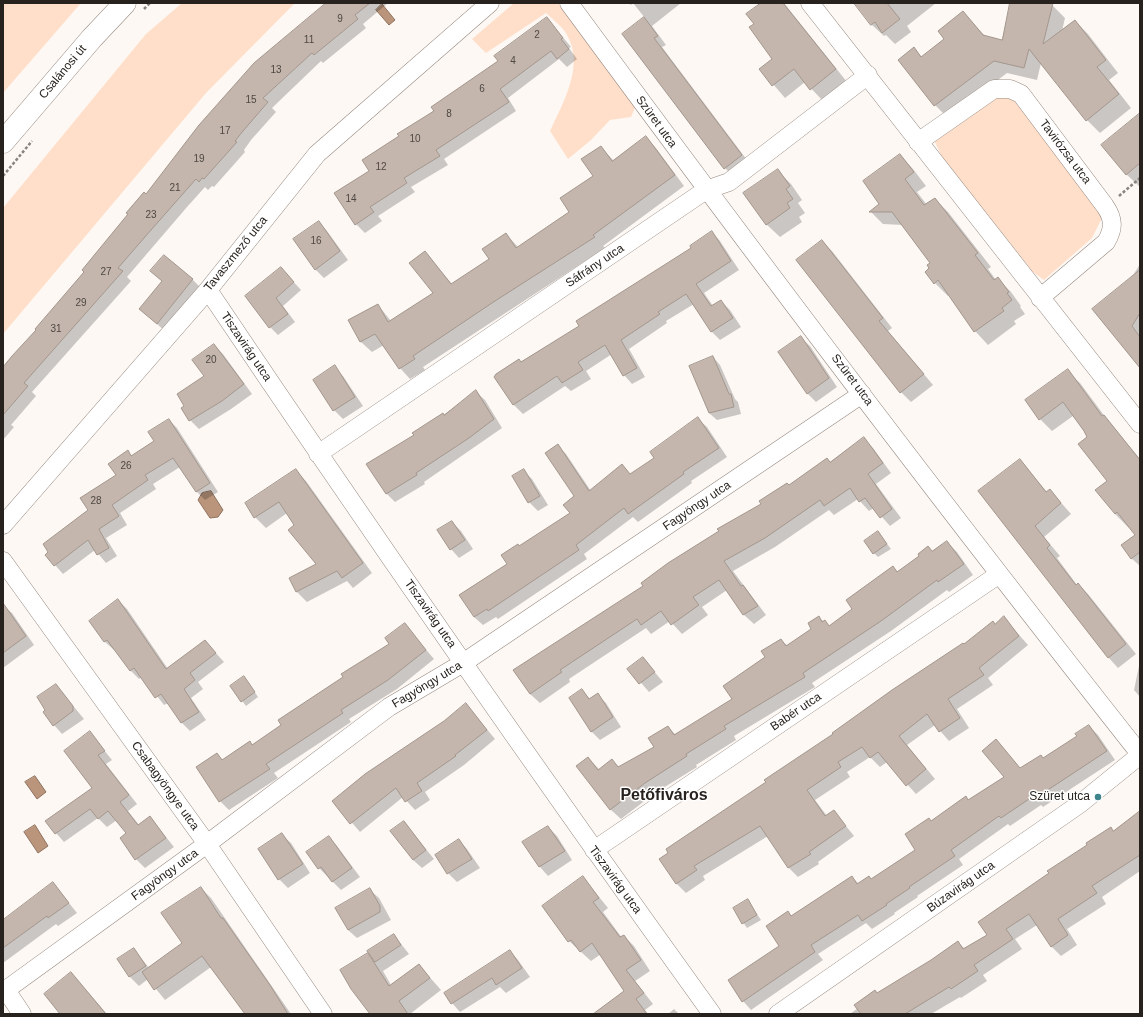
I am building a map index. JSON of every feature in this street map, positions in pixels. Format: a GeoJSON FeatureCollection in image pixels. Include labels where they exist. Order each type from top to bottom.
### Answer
{"type":"FeatureCollection","features":[{"type":"Feature","properties":{"kind":"street","name":"Csalánosi út"},"geometry":{"type":"LineString","coordinates":[[3,142],[92,38],[125,3]]}},
{"type":"Feature","properties":{"kind":"street","name":"Tavaszmező utca"},"geometry":{"type":"LineString","coordinates":[[3,525],[208,290],[316,154],[490,3]]}},
{"type":"Feature","properties":{"kind":"street","name":"Szüret utca"},"geometry":{"type":"LineString","coordinates":[[569,3],[706,190],[998,574],[1140,755]]}},
{"type":"Feature","properties":{"kind":"street"},"geometry":{"type":"LineString","coordinates":[[810,3],[868,75],[918,142],[1140,424]]}},
{"type":"Feature","properties":{"kind":"street","name":"Sáfrány utca"},"geometry":{"type":"LineString","coordinates":[[318,454],[706,190],[729,182],[868,75]]}},
{"type":"Feature","properties":{"kind":"street","name":"Tavirózsa utca"},"geometry":{"type":"LineString","coordinates":[[918,142],[988,93],[1002,88],[1016,90],[1021,94],[1105,206],[1112,219],[1113,225],[1112,231],[1106,242],[1040,298]]}},
{"type":"Feature","properties":{"kind":"street","name":"Tiszavirág utca"},"geometry":{"type":"LineString","coordinates":[[208,290],[318,454],[463,663],[594,850],[712,1014]]}},
{"type":"Feature","properties":{"kind":"street","name":"Fagyöngy utca"},"geometry":{"type":"LineString","coordinates":[[4,991],[207,844],[389,707],[463,663],[862,394]]}},
{"type":"Feature","properties":{"kind":"street","name":"Csabagyöngye utca"},"geometry":{"type":"LineString","coordinates":[[3,561],[207,844],[323,1014]]}},
{"type":"Feature","properties":{"kind":"street","name":"Babér utca"},"geometry":{"type":"LineString","coordinates":[[594,850],[998,574]]}},
{"type":"Feature","properties":{"kind":"street","name":"Búzavirág utca"},"geometry":{"type":"LineString","coordinates":[[778,1014],[1081,803],[1140,755]]}},
{"type":"Feature","properties":{"kind":"street"},"geometry":{"type":"LineString","coordinates":[[4,991],[22,1014]]}},
{"type":"Feature","properties":{"kind":"path"},"geometry":{"type":"LineString","coordinates":[[1105,206],[1140,178]]}},
{"type":"Feature","properties":{"kind":"shaded area"},"geometry":{"type":"Polygon","coordinates":[[[3,3],[81,3],[3,93],[3,3]]]}},
{"type":"Feature","properties":{"kind":"shaded area"},"geometry":{"type":"Polygon","coordinates":[[[182,3],[295,3],[206,93],[3,334],[3,208],[146,34],[182,3]]]}},
{"type":"Feature","properties":{"kind":"shaded area"},"geometry":{"type":"Polygon","coordinates":[[[514,3],[558,3],[636,105],[631,117],[610,120],[591,140],[568,159],[550,131],[566,96],[573,71],[574,59],[572,47],[563,29],[546,13],[486,53],[472,39],[514,3]]]}},
{"type":"Feature","properties":{"kind":"shaded area"},"geometry":{"type":"Polygon","coordinates":[[[382,4],[395,20],[389,25],[376,10],[382,4]]]}},
{"type":"Feature","properties":{"kind":"shaded area"},"geometry":{"type":"Polygon","coordinates":[[[992,97],[1013,99],[1103,216],[1092,238],[1044,280],[1033,272],[943,159],[934,140],[992,97]]]}},
{"type":"Feature","properties":{"kind":"shaded area"},"geometry":{"type":"Polygon","coordinates":[[[211,491],[223,510],[218,517],[210,518],[198,500],[202,493],[211,491]]]}},
{"type":"Feature","properties":{"kind":"shaded area"},"geometry":{"type":"Polygon","coordinates":[[[35,776],[46,792],[37,799],[25,782],[35,776]]]}},
{"type":"Feature","properties":{"kind":"shaded area"},"geometry":{"type":"Polygon","coordinates":[[[35,825],[48,846],[38,853],[24,832],[35,825]]]}},
{"type":"Feature","properties":{"kind":"building"},"geometry":{"type":"Polygon","coordinates":[[[326,3],[370,3],[355,15],[358,19],[314,55],[312,53],[263,98],[268,102],[235,141],[237,142],[204,179],[202,178],[199,182],[196,179],[118,268],[123,271],[24,383],[28,386],[3,415],[3,367],[84,272],[82,270],[128,214],[126,213],[144,192],[146,194],[199,125],[254,63],[326,3]]]}},
{"type":"Feature","properties":{"kind":"building"},"geometry":{"type":"Polygon","coordinates":[[[761,3],[783,3],[836,69],[810,90],[794,69],[772,86],[759,69],[772,59],[749,27],[754,24],[746,14],[761,3]]]}},
{"type":"Feature","properties":{"kind":"building"},"geometry":{"type":"Polygon","coordinates":[[[854,3],[887,3],[900,19],[882,33],[875,22],[871,25],[854,3]]]}},
{"type":"Feature","properties":{"kind":"building"},"geometry":{"type":"Polygon","coordinates":[[[1010,3],[1053,3],[1043,44],[1075,20],[1106,60],[1097,67],[1119,94],[1086,121],[1029,49],[1024,68],[994,61],[934,106],[898,60],[914,47],[921,57],[944,39],[938,31],[963,11],[983,35],[1002,40],[1010,3]]]}},
{"type":"Feature","properties":{"kind":"building"},"geometry":{"type":"Polygon","coordinates":[[[547,17],[563,38],[561,39],[569,49],[557,59],[551,51],[500,89],[509,102],[436,150],[440,156],[404,178],[407,183],[370,207],[374,212],[355,225],[334,193],[369,171],[362,160],[399,136],[397,134],[434,111],[431,107],[498,61],[494,56],[547,17]]]}},
{"type":"Feature","properties":{"kind":"building"},"geometry":{"type":"Polygon","coordinates":[[[644,17],[658,36],[654,38],[742,155],[724,169],[622,34],[644,17]]]}},
{"type":"Feature","properties":{"kind":"building"},"geometry":{"type":"Polygon","coordinates":[[[1140,113],[1140,163],[1126,175],[1101,145],[1140,113]]]}},
{"type":"Feature","properties":{"kind":"building"},"geometry":{"type":"Polygon","coordinates":[[[646,136],[675,175],[593,235],[595,237],[413,356],[415,359],[399,369],[375,334],[360,342],[348,320],[378,304],[388,322],[433,293],[409,263],[425,251],[451,284],[489,259],[482,249],[506,233],[516,248],[569,212],[560,198],[593,176],[581,159],[601,146],[612,161],[646,136]]]}},
{"type":"Feature","properties":{"kind":"building"},"geometry":{"type":"Polygon","coordinates":[[[900,154],[914,172],[905,179],[924,205],[935,198],[978,253],[975,255],[994,280],[998,277],[1009,292],[1007,293],[1012,300],[1002,308],[1004,311],[974,332],[938,280],[934,284],[925,272],[929,268],[927,265],[930,263],[892,212],[869,212],[879,204],[863,181],[900,154]]]}},
{"type":"Feature","properties":{"kind":"building"},"geometry":{"type":"Polygon","coordinates":[[[778,169],[790,186],[786,189],[793,199],[787,203],[790,208],[766,225],[743,193],[778,169]]]}},
{"type":"Feature","properties":{"kind":"building"},"geometry":{"type":"Polygon","coordinates":[[[319,221],[340,251],[315,270],[293,239],[319,221]]]}},
{"type":"Feature","properties":{"kind":"building"},"geometry":{"type":"Polygon","coordinates":[[[712,231],[731,261],[696,284],[711,306],[721,300],[733,318],[711,332],[686,294],[658,312],[660,314],[621,340],[637,368],[623,376],[605,345],[578,362],[583,370],[562,383],[557,376],[513,405],[494,377],[496,374],[519,359],[521,362],[579,326],[576,321],[691,248],[690,246],[712,231]]]}},
{"type":"Feature","properties":{"kind":"building"},"geometry":{"type":"Polygon","coordinates":[[[822,240],[883,318],[879,321],[924,374],[900,393],[796,260],[822,240]]]}},
{"type":"Feature","properties":{"kind":"building"},"geometry":{"type":"Polygon","coordinates":[[[164,255],[193,279],[157,324],[139,309],[162,281],[150,271],[164,255]]]}},
{"type":"Feature","properties":{"kind":"building"},"geometry":{"type":"Polygon","coordinates":[[[281,267],[294,282],[276,298],[288,314],[269,328],[245,296],[281,267]]]}},
{"type":"Feature","properties":{"kind":"building"},"geometry":{"type":"Polygon","coordinates":[[[1140,270],[1140,313],[1132,326],[1140,337],[1140,368],[1092,309],[1140,270]]]}},
{"type":"Feature","properties":{"kind":"building"},"geometry":{"type":"Polygon","coordinates":[[[801,336],[829,378],[807,394],[778,352],[801,336]]]}},
{"type":"Feature","properties":{"kind":"building"},"geometry":{"type":"Polygon","coordinates":[[[214,344],[244,384],[222,401],[189,421],[181,408],[184,406],[177,394],[204,376],[192,360],[214,344]]]}},
{"type":"Feature","properties":{"kind":"building"},"geometry":{"type":"Polygon","coordinates":[[[713,356],[729,394],[731,394],[734,407],[709,413],[689,366],[713,356]]]}},
{"type":"Feature","properties":{"kind":"building"},"geometry":{"type":"Polygon","coordinates":[[[335,365],[355,397],[333,411],[313,380],[335,365]]]}},
{"type":"Feature","properties":{"kind":"building"},"geometry":{"type":"Polygon","coordinates":[[[1068,369],[1102,416],[1104,415],[1140,460],[1140,552],[1131,559],[1121,545],[1135,535],[1117,512],[1115,514],[1095,490],[1107,481],[1078,444],[1087,437],[1084,431],[1063,402],[1039,420],[1025,400],[1068,369]]]}},
{"type":"Feature","properties":{"kind":"building"},"geometry":{"type":"Polygon","coordinates":[[[476,390],[494,419],[469,438],[416,473],[417,475],[386,494],[366,464],[414,435],[412,433],[443,413],[444,415],[476,390]]]}},
{"type":"Feature","properties":{"kind":"building"},"geometry":{"type":"Polygon","coordinates":[[[698,417],[719,448],[683,472],[684,474],[628,514],[624,508],[576,545],[579,550],[488,611],[487,609],[474,617],[459,595],[507,564],[501,555],[518,544],[519,546],[570,513],[563,505],[574,496],[545,453],[558,444],[589,491],[622,464],[630,474],[654,458],[650,452],[698,417]]]}},
{"type":"Feature","properties":{"kind":"building"},"geometry":{"type":"Polygon","coordinates":[[[169,419],[210,483],[196,492],[173,458],[145,475],[148,480],[112,505],[119,516],[99,529],[109,548],[97,555],[88,540],[54,566],[45,555],[48,552],[43,544],[88,510],[80,498],[116,475],[108,464],[128,450],[131,456],[154,441],[148,432],[169,419]]]}},
{"type":"Feature","properties":{"kind":"building"},"geometry":{"type":"Polygon","coordinates":[[[864,437],[883,463],[868,474],[892,509],[880,518],[865,498],[859,502],[850,488],[824,506],[820,500],[765,538],[724,561],[741,586],[743,585],[758,606],[743,615],[719,580],[693,597],[699,605],[671,625],[661,611],[641,625],[637,619],[560,670],[562,672],[530,694],[513,670],[643,586],[641,583],[668,563],[719,531],[717,529],[761,504],[759,501],[787,483],[789,485],[827,458],[830,462],[864,437]]]}},
{"type":"Feature","properties":{"kind":"building"},"geometry":{"type":"Polygon","coordinates":[[[1020,459],[1046,492],[1050,489],[1061,503],[1035,526],[1050,545],[1047,548],[1076,585],[1078,583],[1126,644],[1108,658],[978,491],[1020,459]]]}},
{"type":"Feature","properties":{"kind":"building"},"geometry":{"type":"Polygon","coordinates":[[[296,469],[363,563],[342,578],[337,571],[296,592],[289,578],[316,564],[288,530],[294,525],[279,502],[254,518],[245,503],[296,469]]]}},
{"type":"Feature","properties":{"kind":"building"},"geometry":{"type":"Polygon","coordinates":[[[524,469],[540,496],[528,503],[512,476],[524,469]]]}},
{"type":"Feature","properties":{"kind":"building"},"geometry":{"type":"Polygon","coordinates":[[[452,521],[465,540],[450,550],[437,530],[452,521]]]}},
{"type":"Feature","properties":{"kind":"building"},"geometry":{"type":"Polygon","coordinates":[[[878,531],[887,544],[873,554],[864,541],[878,531]]]}},
{"type":"Feature","properties":{"kind":"building"},"geometry":{"type":"Polygon","coordinates":[[[947,541],[964,564],[938,582],[937,580],[881,621],[803,673],[805,677],[724,726],[726,729],[686,754],[687,756],[645,783],[610,810],[576,766],[588,757],[598,770],[612,759],[618,767],[654,747],[648,738],[668,726],[674,735],[732,699],[723,686],[765,657],[761,651],[781,639],[786,646],[811,629],[808,623],[819,616],[822,622],[825,620],[829,626],[852,609],[846,600],[893,566],[897,572],[919,556],[918,554],[928,546],[932,551],[947,541]]]}},
{"type":"Feature","properties":{"kind":"building"},"geometry":{"type":"Polygon","coordinates":[[[118,599],[166,669],[205,640],[216,653],[190,673],[195,680],[184,689],[199,712],[181,723],[161,694],[155,698],[134,668],[130,671],[107,640],[104,642],[89,621],[118,599]]]}},
{"type":"Feature","properties":{"kind":"building"},"geometry":{"type":"Polygon","coordinates":[[[3,603],[26,636],[3,653],[3,603]]]}},
{"type":"Feature","properties":{"kind":"building"},"geometry":{"type":"Polygon","coordinates":[[[1004,616],[1019,636],[979,668],[984,675],[948,699],[960,718],[939,732],[927,714],[899,736],[926,769],[906,786],[878,752],[870,758],[862,747],[838,762],[841,767],[807,790],[825,816],[834,810],[846,826],[809,852],[811,854],[788,868],[760,826],[694,866],[697,870],[676,884],[659,859],[668,853],[666,849],[766,782],[764,780],[833,734],[832,733],[892,690],[963,643],[964,644],[993,621],[995,624],[1004,616]]]}},
{"type":"Feature","properties":{"kind":"building"},"geometry":{"type":"Polygon","coordinates":[[[405,623],[426,650],[388,680],[341,710],[343,713],[266,764],[270,769],[219,802],[196,767],[217,753],[222,760],[250,741],[252,745],[281,725],[278,720],[343,677],[341,674],[389,644],[385,638],[405,623]]]}},
{"type":"Feature","properties":{"kind":"building"},"geometry":{"type":"Polygon","coordinates":[[[643,657],[655,672],[639,684],[627,669],[643,657]]]}},
{"type":"Feature","properties":{"kind":"building"},"geometry":{"type":"Polygon","coordinates":[[[244,676],[255,692],[241,702],[230,686],[244,676]]]}},
{"type":"Feature","properties":{"kind":"building"},"geometry":{"type":"Polygon","coordinates":[[[56,684],[73,706],[73,711],[53,726],[43,712],[45,710],[37,697],[56,684]]]}},
{"type":"Feature","properties":{"kind":"building"},"geometry":{"type":"Polygon","coordinates":[[[582,689],[589,699],[598,693],[613,717],[591,732],[569,698],[582,689]]]}},
{"type":"Feature","properties":{"kind":"building"},"geometry":{"type":"Polygon","coordinates":[[[466,703],[487,730],[455,755],[456,756],[417,783],[422,791],[405,802],[396,788],[350,824],[332,801],[365,774],[444,721],[466,703]]]}},
{"type":"Feature","properties":{"kind":"building"},"geometry":{"type":"Polygon","coordinates":[[[1089,725],[1107,751],[1034,799],[1032,797],[1001,818],[999,816],[951,850],[955,856],[909,887],[910,888],[886,904],[887,905],[862,921],[858,915],[811,945],[815,952],[742,1002],[728,980],[779,946],[766,926],[788,911],[791,916],[852,876],[857,884],[869,876],[871,879],[915,850],[905,834],[929,818],[931,821],[966,796],[968,800],[1004,777],[982,751],[996,739],[1020,768],[1041,755],[1043,758],[1077,736],[1075,734],[1089,725]]]}},
{"type":"Feature","properties":{"kind":"building"},"geometry":{"type":"Polygon","coordinates":[[[90,731],[105,751],[98,755],[129,795],[120,802],[138,825],[150,816],[166,838],[135,860],[120,838],[126,833],[108,811],[98,819],[90,809],[55,834],[45,821],[92,788],[64,751],[90,731]]]}},
{"type":"Feature","properties":{"kind":"building"},"geometry":{"type":"Polygon","coordinates":[[[1140,811],[1140,855],[1092,886],[1097,893],[1058,919],[1068,935],[1051,947],[1029,914],[1006,929],[1013,939],[974,965],[978,971],[951,989],[949,987],[905,1014],[861,1014],[854,1005],[875,990],[877,993],[931,960],[958,941],[963,949],[987,935],[978,922],[1049,873],[1047,871],[1087,845],[1086,843],[1111,827],[1113,831],[1140,811]]]}},
{"type":"Feature","properties":{"kind":"building"},"geometry":{"type":"Polygon","coordinates":[[[404,821],[426,850],[413,860],[390,831],[404,821]]]}},
{"type":"Feature","properties":{"kind":"building"},"geometry":{"type":"Polygon","coordinates":[[[548,826],[565,851],[539,867],[522,842],[548,826]]]}},
{"type":"Feature","properties":{"kind":"building"},"geometry":{"type":"Polygon","coordinates":[[[282,833],[303,864],[278,880],[258,849],[282,833]]]}},
{"type":"Feature","properties":{"kind":"building"},"geometry":{"type":"Polygon","coordinates":[[[329,836],[352,868],[332,882],[321,867],[318,869],[306,852],[329,836]]]}},
{"type":"Feature","properties":{"kind":"building"},"geometry":{"type":"Polygon","coordinates":[[[459,839],[472,859],[447,874],[435,855],[459,839]]]}},
{"type":"Feature","properties":{"kind":"building"},"geometry":{"type":"Polygon","coordinates":[[[583,876],[599,898],[593,902],[620,937],[624,935],[641,960],[626,970],[644,993],[636,999],[647,1014],[593,1014],[624,991],[592,943],[580,952],[571,940],[568,942],[542,906],[583,876]]]}},
{"type":"Feature","properties":{"kind":"building"},"geometry":{"type":"Polygon","coordinates":[[[53,882],[69,903],[48,918],[47,916],[3,948],[3,920],[53,882]]]}},
{"type":"Feature","properties":{"kind":"building"},"geometry":{"type":"Polygon","coordinates":[[[201,887],[221,918],[223,918],[270,985],[288,1014],[245,1014],[202,956],[154,990],[142,972],[182,943],[161,913],[201,887]]]}},
{"type":"Feature","properties":{"kind":"building"},"geometry":{"type":"Polygon","coordinates":[[[370,888],[380,906],[380,912],[348,930],[335,908],[370,888]]]}},
{"type":"Feature","properties":{"kind":"building"},"geometry":{"type":"Polygon","coordinates":[[[748,899],[757,915],[742,924],[733,908],[748,899]]]}},
{"type":"Feature","properties":{"kind":"building"},"geometry":{"type":"Polygon","coordinates":[[[394,934],[401,945],[375,962],[367,951],[394,934]]]}},
{"type":"Feature","properties":{"kind":"building"},"geometry":{"type":"Polygon","coordinates":[[[134,948],[146,966],[129,977],[117,959],[134,948]]]}},
{"type":"Feature","properties":{"kind":"building"},"geometry":{"type":"Polygon","coordinates":[[[510,950],[522,968],[496,985],[492,978],[451,1004],[444,993],[510,950]]]}},
{"type":"Feature","properties":{"kind":"building"},"geometry":{"type":"Polygon","coordinates":[[[368,953],[389,986],[419,964],[430,978],[399,1001],[408,1014],[370,1014],[351,989],[340,970],[368,953]]]}},
{"type":"Feature","properties":{"kind":"building"},"geometry":{"type":"Polygon","coordinates":[[[71,972],[106,1014],[60,1014],[44,994],[71,972]]]}},
{"type":"Feature","properties":{"kind":"place","name":"Szüret utca"},"geometry":{"type":"Point","coordinates":[1098,797]}},
{"type":"Feature","properties":{"kind":"district","name":"Petőfiváros"},"geometry":{"type":"Point","coordinates":[664,796]}}]}
